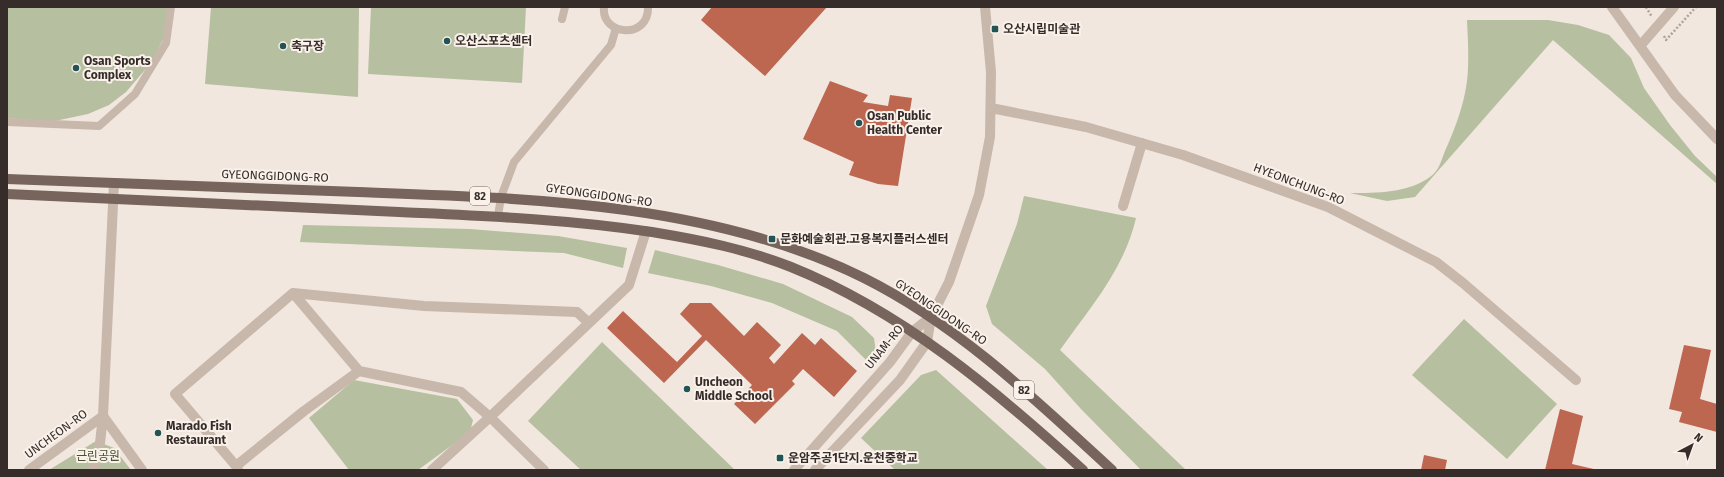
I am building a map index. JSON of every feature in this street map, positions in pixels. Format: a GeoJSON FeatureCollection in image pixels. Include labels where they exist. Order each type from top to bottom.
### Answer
{"type":"FeatureCollection","features":[{"type":"Feature","properties":{"kind":"main road","name":"GYEONGGIDONG-RO"},"geometry":{"type":"LineString","coordinates":[[7,179],[502,197],[610,208],[736,232],[829,262],[879,286],[931,317],[983,354],[1112,470]]}},
{"type":"Feature","properties":{"kind":"main road","name":"82"},"geometry":{"type":"LineString","coordinates":[[7,194],[498,216],[586,223],[646,231],[701,240],[746,251],[792,267],[839,289],[878,310],[912,332],[1000,397],[1083,470]]}},
{"type":"Feature","properties":{"kind":"street"},"geometry":{"type":"LineString","coordinates":[[815,470],[900,380],[927,342],[931,317],[949,282],[979,195],[990,137],[991,72],[985,7]]}},
{"type":"Feature","properties":{"kind":"street"},"geometry":{"type":"LineString","coordinates":[[1612,7],[1675,95],[1717,139]]}},
{"type":"Feature","properties":{"kind":"street"},"geometry":{"type":"LineString","coordinates":[[1640,46],[1674,7]]}},
{"type":"Feature","properties":{"kind":"street","name":"HYEONCHUNG-RO"},"geometry":{"type":"LineString","coordinates":[[991,108],[1086,127],[1142,143],[1182,155],[1328,207],[1436,262],[1463,283],[1576,380]]}},
{"type":"Feature","properties":{"kind":"street"},"geometry":{"type":"LineString","coordinates":[[1124,206],[1142,143]]}},
{"type":"Feature","properties":{"kind":"street"},"geometry":{"type":"LineString","coordinates":[[93,470],[100,443],[103,416],[114,183]]}},
{"type":"Feature","properties":{"kind":"street"},"geometry":{"type":"LineString","coordinates":[[435,469],[629,285],[646,231]]}},
{"type":"Feature","properties":{"kind":"street"},"geometry":{"type":"LineString","coordinates":[[359,371],[304,411],[237,468],[176,394],[293,293],[424,306],[577,312],[589,323]]}},
{"type":"Feature","properties":{"kind":"street"},"geometry":{"type":"LineString","coordinates":[[293,293],[359,371],[461,392],[544,470]]}},
{"type":"Feature","properties":{"kind":"street","name":"UNAM-RO"},"geometry":{"type":"LineString","coordinates":[[794,470],[890,362],[912,332],[931,317]]}},
{"type":"Feature","properties":{"kind":"street","name":"UNCHEON-RO"},"geometry":{"type":"LineString","coordinates":[[29,470],[103,416],[142,470]]}},
{"type":"Feature","properties":{"kind":"lane"},"geometry":{"type":"LineString","coordinates":[[7,122],[99,126],[135,94],[162,50],[166,43],[171,7]]}},
{"type":"Feature","properties":{"kind":"lane"},"geometry":{"type":"LineString","coordinates":[[562,19],[566,7]]}},
{"type":"Feature","properties":{"kind":"lane"},"geometry":{"type":"LineString","coordinates":[[604,7],[606,18],[616,28],[629,31],[636,28],[646,19],[648,7]]}},
{"type":"Feature","properties":{"kind":"lane"},"geometry":{"type":"LineString","coordinates":[[498,216],[502,197],[514,162],[611,46],[616,28]]}},
{"type":"Feature","properties":{"kind":"path"},"geometry":{"type":"LineString","coordinates":[[1666,40],[1696,7]]}},
{"type":"Feature","properties":{"kind":"green space","name":"Osan Sports Complex"},"geometry":{"type":"Polygon","coordinates":[[[7,7],[174,7],[168,30],[150,64],[126,92],[109,105],[88,114],[50,122],[7,118],[7,7]]]}},
{"type":"Feature","properties":{"kind":"green space","name":"축구장"},"geometry":{"type":"Polygon","coordinates":[[[211,7],[359,7],[358,97],[205,84],[211,7]]]}},
{"type":"Feature","properties":{"kind":"green space","name":"오산스포츠센터"},"geometry":{"type":"Polygon","coordinates":[[[371,7],[526,7],[522,83],[368,74],[371,7]]]}},
{"type":"Feature","properties":{"kind":"green space"},"geometry":{"type":"Polygon","coordinates":[[[1467,20],[1548,20],[1578,25],[1609,35],[1631,58],[1644,88],[1670,125],[1695,156],[1717,177],[1717,184],[1553,40],[1415,197],[1387,201],[1350,193],[1371,193],[1402,189],[1430,177],[1438,169],[1456,123],[1467,84],[1467,20]]]}},
{"type":"Feature","properties":{"kind":"green space"},"geometry":{"type":"Polygon","coordinates":[[[1024,196],[1136,218],[1123,255],[1114,272],[1094,304],[1060,350],[1186,470],[1141,470],[1081,409],[1045,369],[992,324],[986,306],[1017,224],[1024,196]]]}},
{"type":"Feature","properties":{"kind":"green space"},"geometry":{"type":"Polygon","coordinates":[[[303,225],[470,229],[558,236],[627,248],[623,268],[564,253],[300,242],[303,225]]]}},
{"type":"Feature","properties":{"kind":"green space"},"geometry":{"type":"Polygon","coordinates":[[[655,250],[718,265],[783,284],[852,317],[874,338],[876,353],[869,363],[837,331],[772,303],[711,286],[648,273],[655,250]]]}},
{"type":"Feature","properties":{"kind":"green space"},"geometry":{"type":"Polygon","coordinates":[[[1464,319],[1557,404],[1507,459],[1412,375],[1464,319]]]}},
{"type":"Feature","properties":{"kind":"green space"},"geometry":{"type":"Polygon","coordinates":[[[602,342],[735,470],[581,470],[528,421],[602,342]]]}},
{"type":"Feature","properties":{"kind":"green space"},"geometry":{"type":"Polygon","coordinates":[[[936,370],[1048,470],[895,470],[861,438],[921,375],[936,370]]]}},
{"type":"Feature","properties":{"kind":"green space"},"geometry":{"type":"Polygon","coordinates":[[[354,380],[457,399],[473,420],[470,432],[418,470],[349,470],[309,418],[354,380]]]}},
{"type":"Feature","properties":{"kind":"green space","name":"근린공원"},"geometry":{"type":"Polygon","coordinates":[[[96,441],[114,448],[131,470],[49,470],[96,441]]]}},
{"type":"Feature","properties":{"kind":"building"},"geometry":{"type":"Polygon","coordinates":[[[712,7],[827,7],[765,76],[701,20],[712,7]]]}},
{"type":"Feature","properties":{"kind":"building","name":"Osan Public Health Center"},"geometry":{"type":"Polygon","coordinates":[[[830,81],[868,95],[863,102],[888,106],[890,95],[912,98],[898,186],[878,184],[849,175],[854,162],[803,139],[830,81]]]}},
{"type":"Feature","properties":{"kind":"building"},"geometry":{"type":"Polygon","coordinates":[[[690,303],[711,303],[744,336],[757,322],[781,345],[769,358],[774,364],[802,333],[815,345],[821,338],[857,371],[834,397],[803,369],[792,381],[795,384],[755,424],[734,404],[752,385],[706,340],[664,383],[607,328],[623,311],[677,362],[702,336],[680,314],[690,303]]]}},
{"type":"Feature","properties":{"kind":"building"},"geometry":{"type":"Polygon","coordinates":[[[1684,345],[1711,350],[1700,399],[1717,404],[1717,432],[1679,422],[1682,412],[1669,409],[1684,345]]]}},
{"type":"Feature","properties":{"kind":"building"},"geometry":{"type":"Polygon","coordinates":[[[1560,409],[1583,416],[1572,464],[1598,470],[1545,470],[1560,409]]]}},
{"type":"Feature","properties":{"kind":"building"},"geometry":{"type":"Polygon","coordinates":[[[1424,455],[1447,460],[1445,470],[1421,470],[1424,455]]]}},
{"type":"Feature","properties":{"kind":"place","name":"오산시립미술관"},"geometry":{"type":"Point","coordinates":[995,29]}},
{"type":"Feature","properties":{"kind":"place","name":"오산스포츠센터"},"geometry":{"type":"Point","coordinates":[447,41]}},
{"type":"Feature","properties":{"kind":"place","name":"축구장"},"geometry":{"type":"Point","coordinates":[283,46]}},
{"type":"Feature","properties":{"kind":"place","name":"Osan Sports Complex"},"geometry":{"type":"Point","coordinates":[76,68]}},
{"type":"Feature","properties":{"kind":"place","name":"Osan Public Health Center"},"geometry":{"type":"Point","coordinates":[859,123]}},
{"type":"Feature","properties":{"kind":"place","name":"문화예술회관.고용복지플러스센터"},"geometry":{"type":"Point","coordinates":[772,239]}},
{"type":"Feature","properties":{"kind":"place","name":"Uncheon Middle School"},"geometry":{"type":"Point","coordinates":[687,389]}},
{"type":"Feature","properties":{"kind":"place","name":"Marado Fish Restaurant"},"geometry":{"type":"Point","coordinates":[158,433]}},
{"type":"Feature","properties":{"kind":"place","name":"운암주공1단지.운천중학교"},"geometry":{"type":"Point","coordinates":[780,458]}}]}
